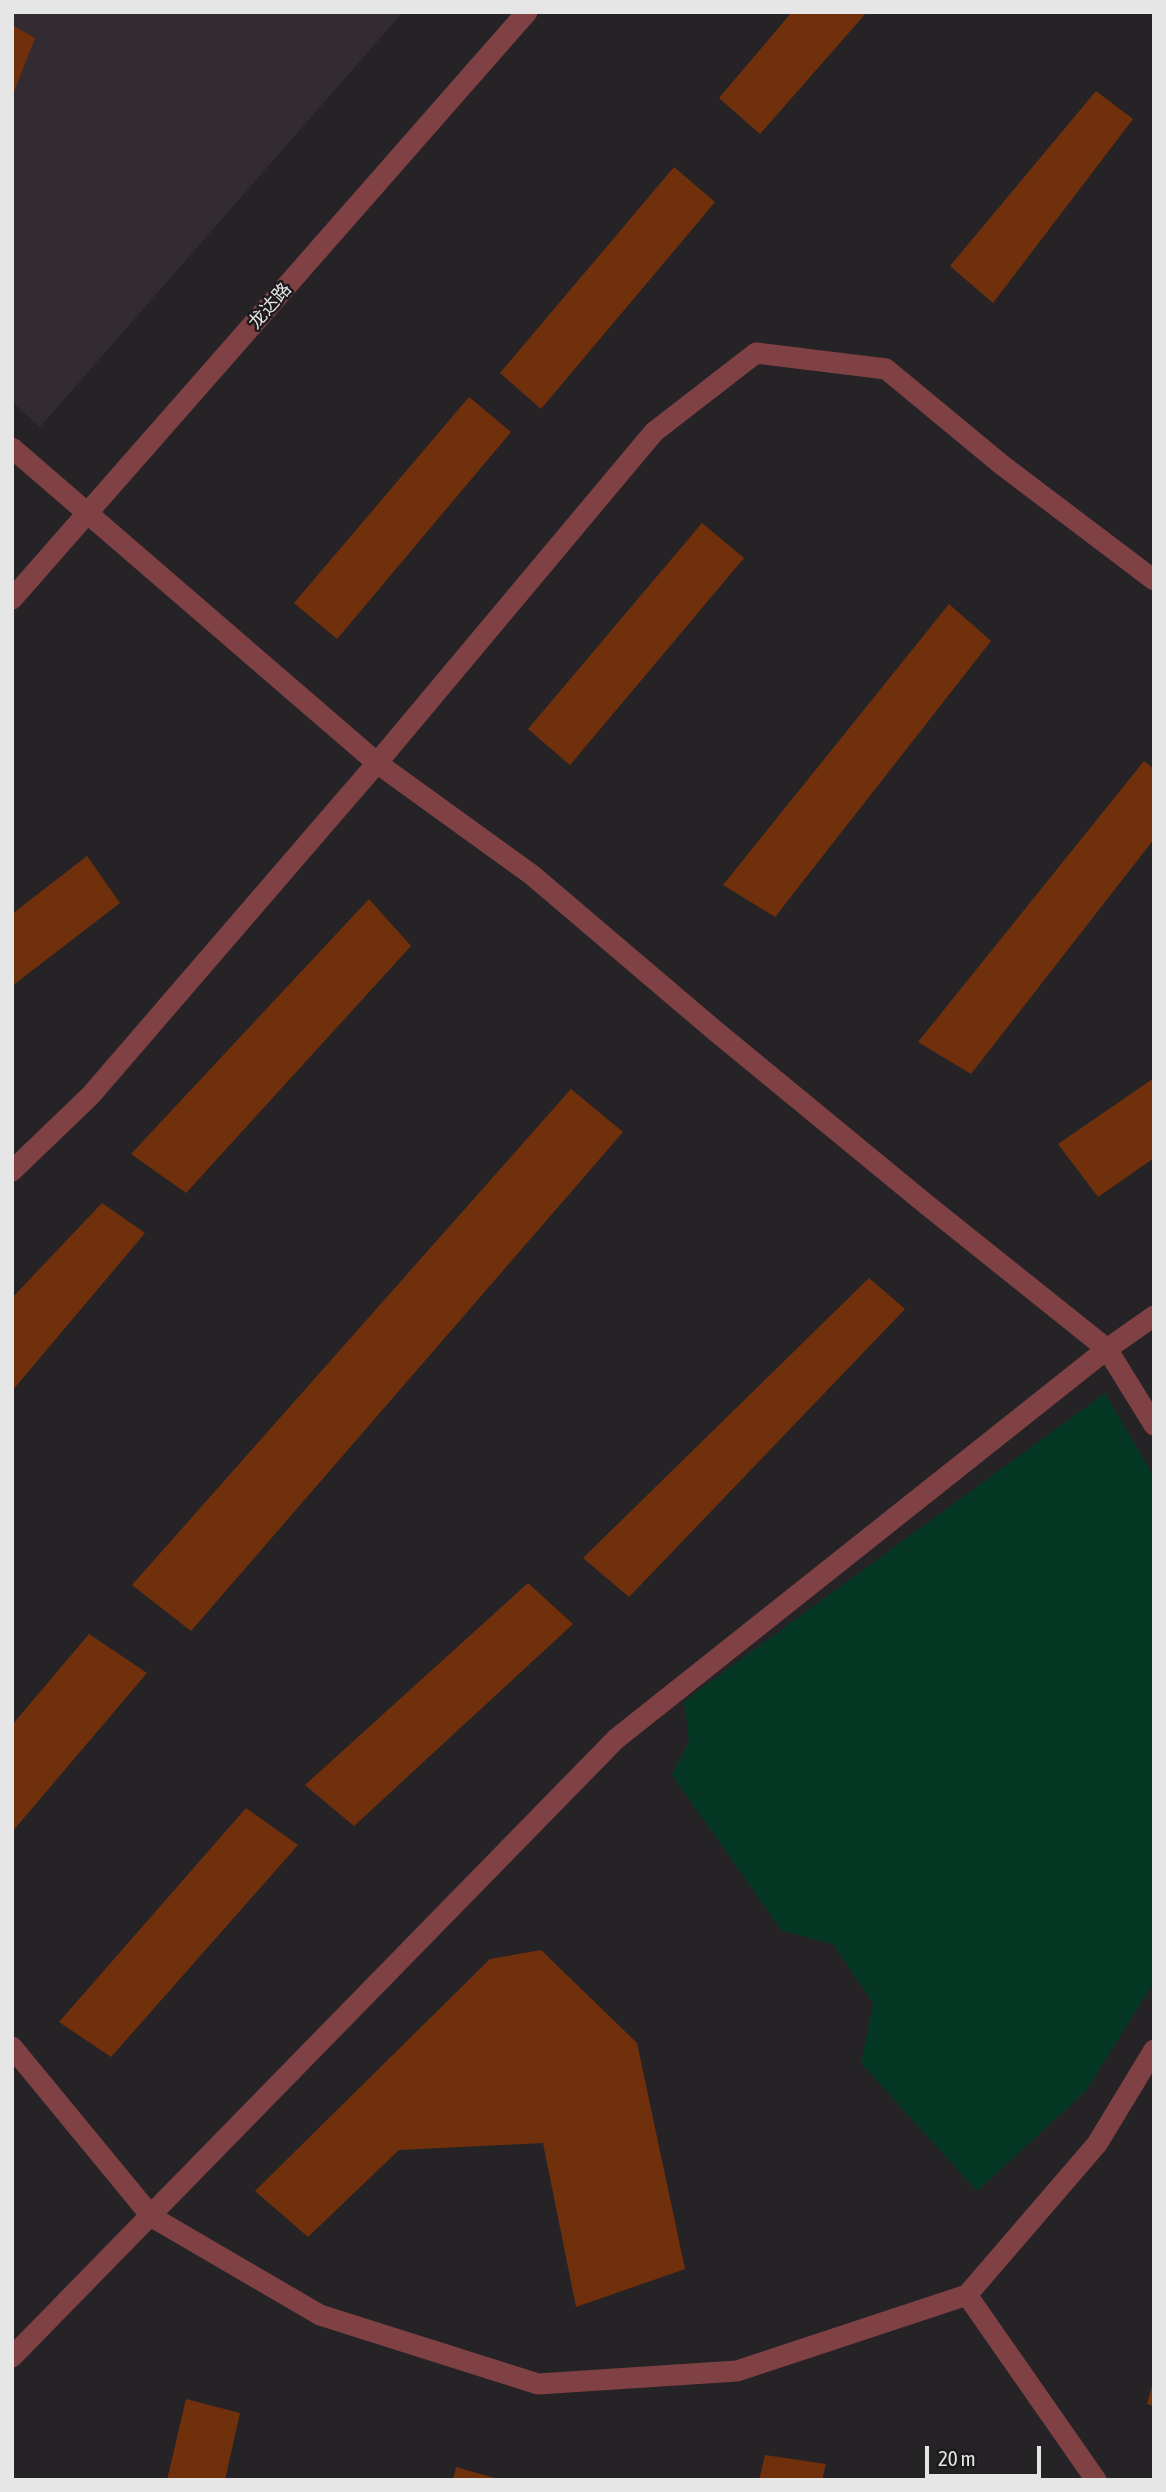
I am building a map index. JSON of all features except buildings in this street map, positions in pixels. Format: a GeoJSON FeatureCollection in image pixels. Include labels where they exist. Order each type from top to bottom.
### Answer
{"type":"FeatureCollection","features":[{"type":"Feature","properties":{"kind":"street","name":"龙达路"},"geometry":{"type":"LineString","coordinates":[[12,599],[527,12]]}},
{"type":"Feature","properties":{"kind":"street"},"geometry":{"type":"LineString","coordinates":[[12,1171],[91,1095],[377,763],[654,432],[756,353],[886,369],[1002,465],[1154,580]]}},
{"type":"Feature","properties":{"kind":"street"},"geometry":{"type":"LineString","coordinates":[[12,448],[377,763],[532,876],[927,1205],[1107,1349],[1154,1426]]}},
{"type":"Feature","properties":{"kind":"street"},"geometry":{"type":"LineString","coordinates":[[12,2357],[152,2217],[616,1739],[1107,1349],[1154,1316]]}},
{"type":"Feature","properties":{"kind":"street"},"geometry":{"type":"LineString","coordinates":[[12,2047],[152,2217],[320,2315],[538,2384],[737,2371],[967,2295],[1097,2144],[1154,2050]]}},
{"type":"Feature","properties":{"kind":"street"},"geometry":{"type":"LineString","coordinates":[[967,2295],[1096,2480]]}},
{"type":"Feature","properties":{"kind":"shaded area"},"geometry":{"type":"Polygon","coordinates":[[[12,12],[403,12],[40,427],[12,402],[12,12]]]}},
{"type":"Feature","properties":{"kind":"green space"},"geometry":{"type":"Polygon","coordinates":[[[1105,1393],[1154,1477],[1154,1982],[1085,2092],[977,2191],[861,2063],[873,2003],[833,1944],[782,1931],[672,1775],[689,1741],[684,1701],[1105,1393]]]}}]}
